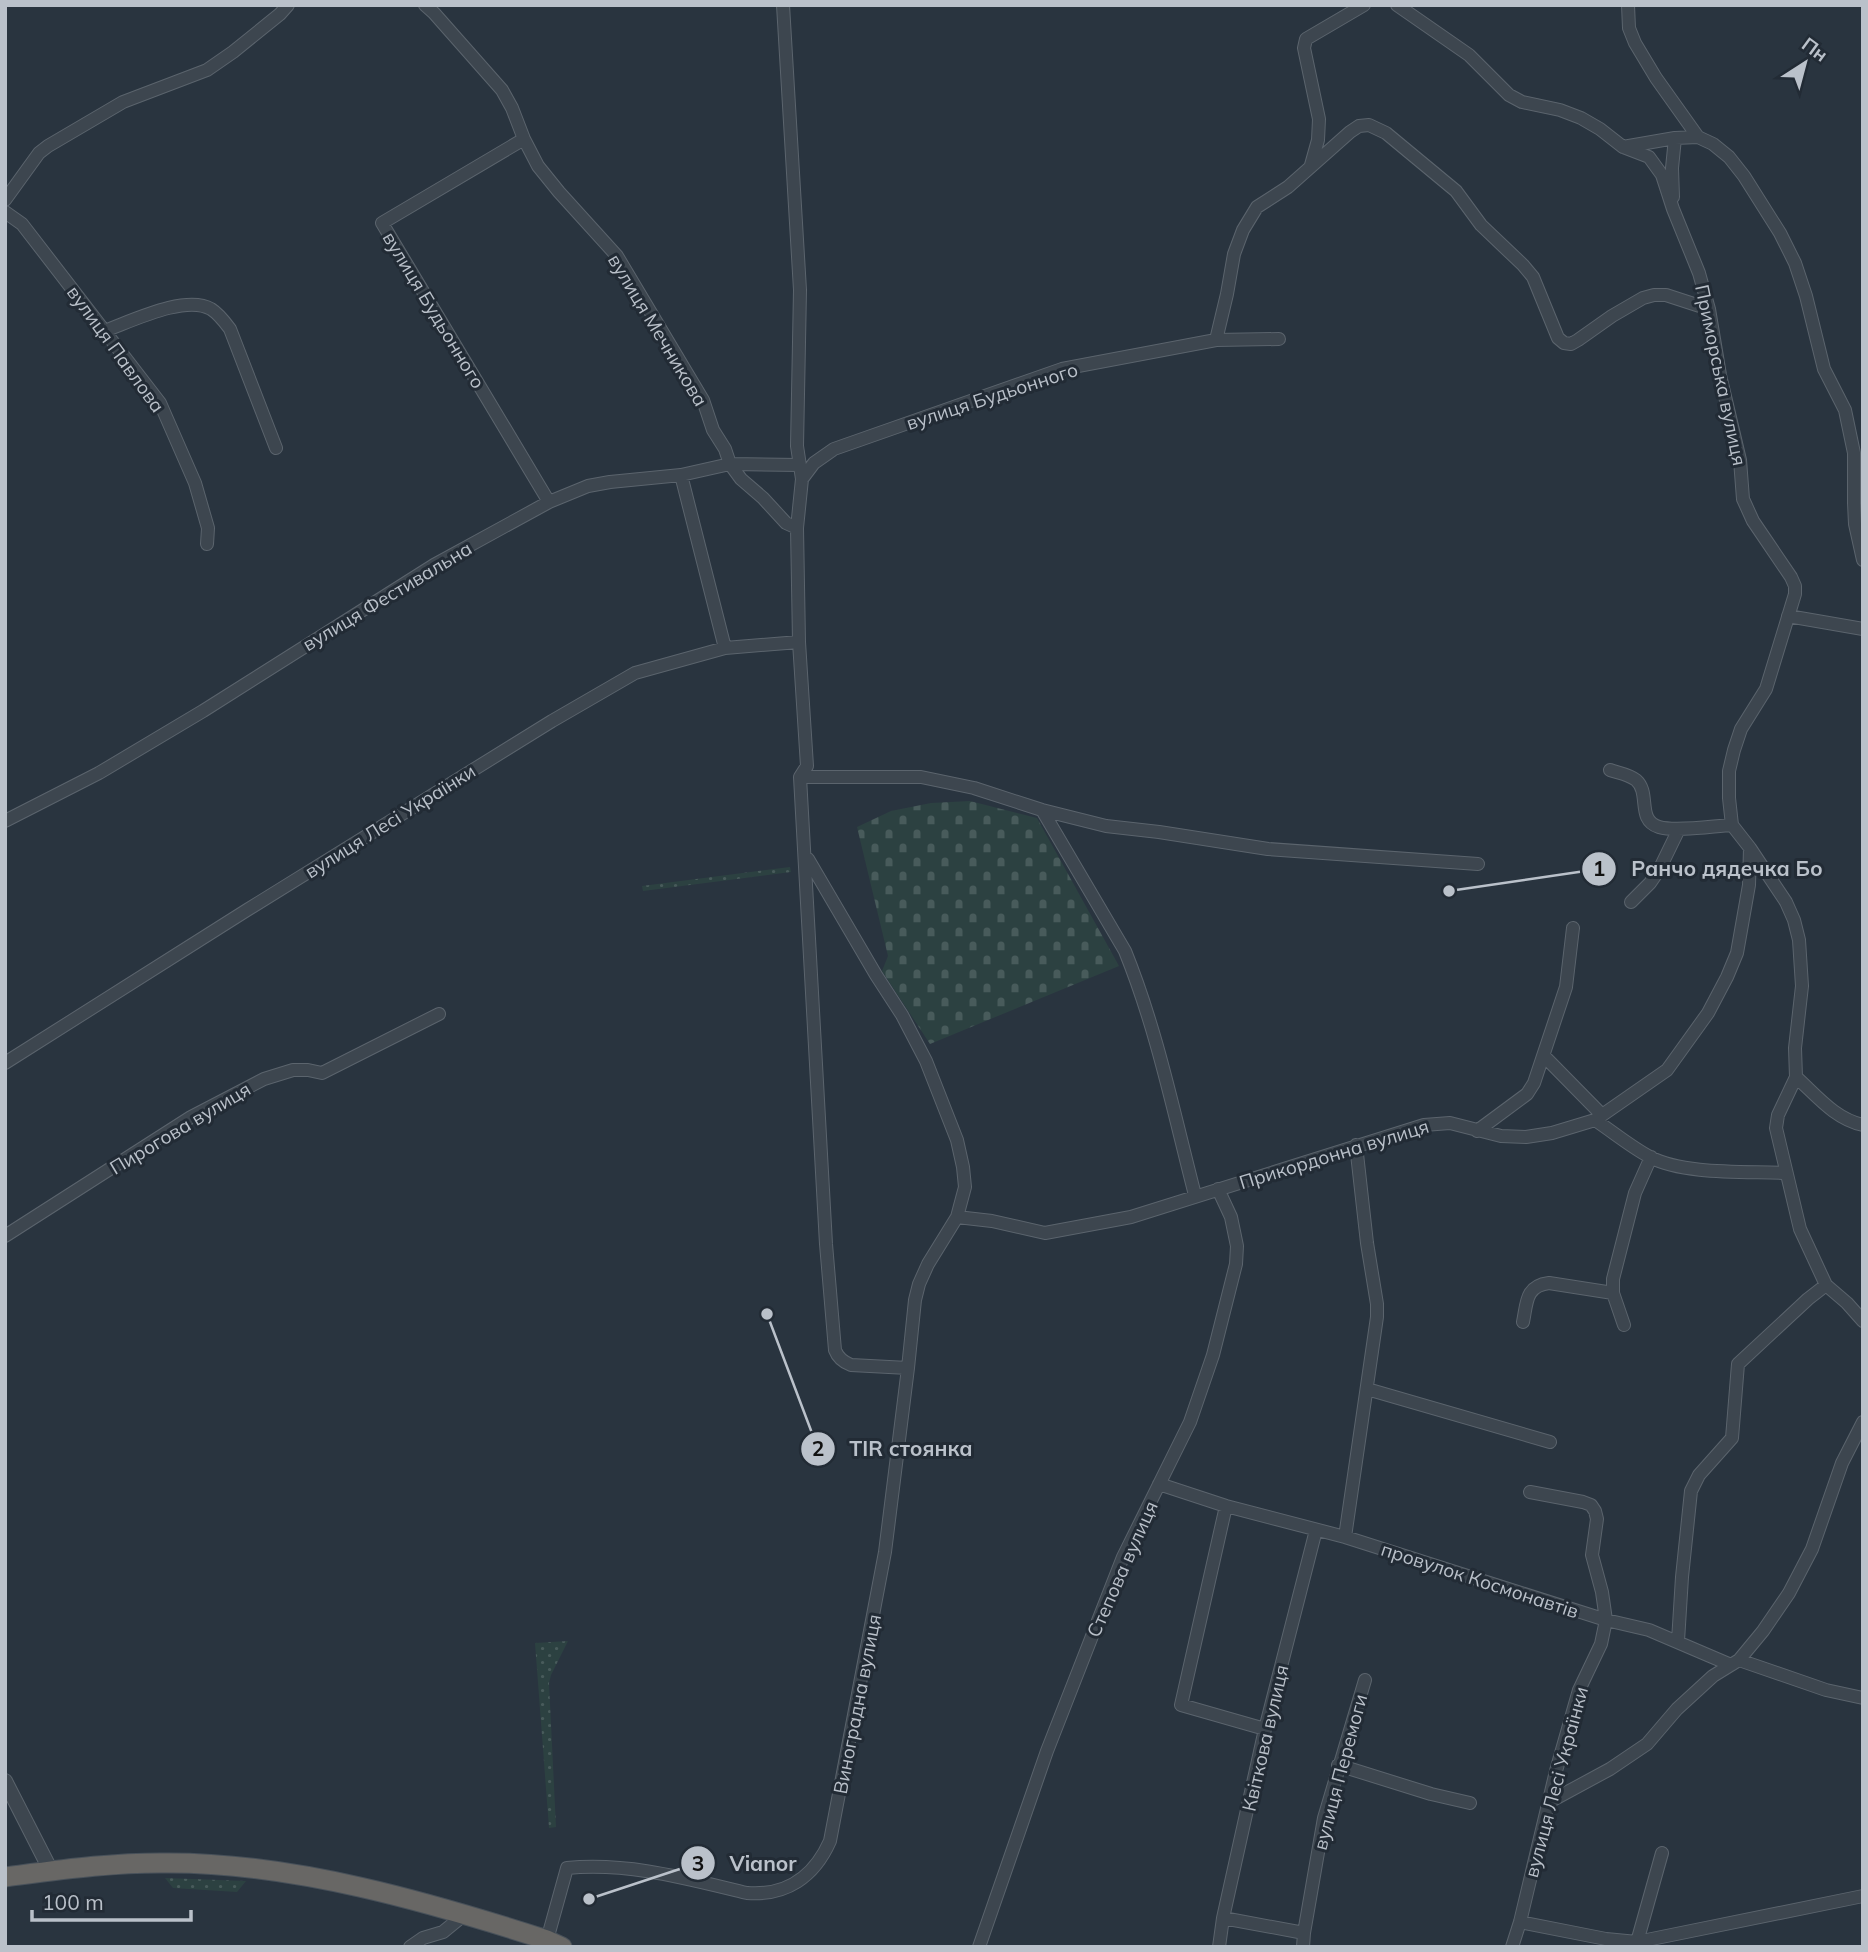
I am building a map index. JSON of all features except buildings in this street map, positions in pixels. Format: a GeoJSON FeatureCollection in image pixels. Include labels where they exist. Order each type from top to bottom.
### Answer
{"type":"FeatureCollection","features":[{"type":"Feature","properties":{"kind":"highway"},"geometry":{"type":"LineString","coordinates":[[5,1877],[131,1864],[223,1865],[318,1879],[466,1914],[555,1944]]}},
{"type":"Feature","properties":{"kind":"street"},"geometry":{"type":"LineString","coordinates":[[5,200],[39,153],[48,146],[123,102],[207,70],[233,52],[288,5]]}},
{"type":"Feature","properties":{"kind":"street","name":"вулиця Мечникова"},"geometry":{"type":"LineString","coordinates":[[425,5],[502,90],[538,166],[617,256],[703,400],[713,430],[725,449],[730,464],[741,479],[786,523],[797,528]]}},
{"type":"Feature","properties":{"kind":"street"},"geometry":{"type":"LineString","coordinates":[[783,5],[800,290],[797,446],[800,472],[797,528],[799,642],[807,765],[800,776],[826,1244],[835,1350],[837,1356],[851,1365],[908,1368]]}},
{"type":"Feature","properties":{"kind":"street"},"geometry":{"type":"LineString","coordinates":[[1311,165],[1320,119],[1306,60],[1306,39],[1364,5]]}},
{"type":"Feature","properties":{"kind":"street","name":"Приморська вулиця"},"geometry":{"type":"LineString","coordinates":[[1397,5],[1469,55],[1509,95],[1522,102],[1560,110],[1581,118],[1623,147],[1649,158],[1662,175],[1699,273],[1709,309],[1720,375],[1741,460],[1743,499],[1753,521],[1795,586],[1796,594],[1788,616]]}},
{"type":"Feature","properties":{"kind":"street"},"geometry":{"type":"LineString","coordinates":[[1628,5],[1629,28],[1634,43],[1698,137]]}},
{"type":"Feature","properties":{"kind":"street"},"geometry":{"type":"LineString","coordinates":[[1216,340],[1234,254],[1243,230],[1257,207],[1288,187],[1340,139],[1360,126],[1368,125],[1386,133],[1456,191],[1481,225],[1523,265],[1533,277],[1558,338],[1564,343],[1571,344],[1587,335],[1643,298],[1666,295],[1709,309]]}},
{"type":"Feature","properties":{"kind":"street"},"geometry":{"type":"LineString","coordinates":[[1623,147],[1698,137],[1713,144],[1729,157],[1744,176],[1780,233],[1795,263],[1824,369],[1845,410],[1859,457],[1855,524],[1863,559]]}},
{"type":"Feature","properties":{"kind":"street"},"geometry":{"type":"LineString","coordinates":[[1673,209],[1672,168],[1675,138]]}},
{"type":"Feature","properties":{"kind":"street","name":"вулиця Будьонного"},"geometry":{"type":"LineString","coordinates":[[524,139],[382,223],[549,502]]}},
{"type":"Feature","properties":{"kind":"street","name":"вулиця Павлова"},"geometry":{"type":"LineString","coordinates":[[5,212],[22,224],[160,403],[195,483],[208,528],[207,544]]}},
{"type":"Feature","properties":{"kind":"street"},"geometry":{"type":"LineString","coordinates":[[104,331],[166,309],[197,304],[209,307],[230,329],[276,448]]}},
{"type":"Feature","properties":{"kind":"street","name":"вулиця Будьонного"},"geometry":{"type":"LineString","coordinates":[[800,472],[834,449],[1062,369],[1216,340],[1279,339]]}},
{"type":"Feature","properties":{"kind":"street","name":"вулиця Фестивальна"},"geometry":{"type":"LineString","coordinates":[[5,821],[99,773],[203,711],[434,565],[549,502],[588,486],[681,475],[730,464],[800,472]]}},
{"type":"Feature","properties":{"kind":"street"},"geometry":{"type":"LineString","coordinates":[[681,475],[725,648]]}},
{"type":"Feature","properties":{"kind":"street"},"geometry":{"type":"LineString","coordinates":[[1863,629],[1788,616],[1766,689],[1741,729],[1729,771],[1729,813],[1732,825],[1786,902],[1799,940],[1802,986],[1796,1077],[1776,1122],[1786,1173],[1800,1229],[1826,1285],[1863,1321]]}},
{"type":"Feature","properties":{"kind":"street","name":"вулиця Лесі Українки"},"geometry":{"type":"LineString","coordinates":[[5,1063],[247,910],[575,707],[635,673],[725,648],[799,642]]}},
{"type":"Feature","properties":{"kind":"street"},"geometry":{"type":"LineString","coordinates":[[1610,770],[1627,775],[1640,785],[1645,815],[1651,823],[1659,827],[1679,829],[1732,825]]}},
{"type":"Feature","properties":{"kind":"street"},"geometry":{"type":"LineString","coordinates":[[800,776],[921,777],[974,788],[1042,810],[1106,826],[1171,833],[1268,849],[1478,864]]}},
{"type":"Feature","properties":{"kind":"street"},"geometry":{"type":"LineString","coordinates":[[1042,810],[1125,951],[1135,975],[1159,1052],[1195,1195]]}},
{"type":"Feature","properties":{"kind":"street"},"geometry":{"type":"LineString","coordinates":[[1631,902],[1660,870],[1679,829]]}},
{"type":"Feature","properties":{"kind":"street","name":"Прикордонна вулиця"},"geometry":{"type":"LineString","coordinates":[[957,1217],[992,1221],[1045,1233],[1131,1217],[1424,1125],[1450,1123],[1501,1136],[1526,1137],[1552,1133],[1599,1117],[1667,1070],[1708,1013],[1737,953],[1749,885],[1750,848]]}},
{"type":"Feature","properties":{"kind":"street","name":"Виноградна вулиця"},"geometry":{"type":"LineString","coordinates":[[555,1944],[567,1868],[631,1867],[761,1894],[780,1890],[810,1872],[822,1858],[830,1841],[885,1552],[915,1300],[919,1284],[934,1253],[957,1217],[965,1187],[957,1140],[926,1061],[902,1014],[806,856]]}},
{"type":"Feature","properties":{"kind":"street"},"geometry":{"type":"LineString","coordinates":[[1477,1130],[1527,1094],[1534,1083],[1566,987],[1573,928]]}},
{"type":"Feature","properties":{"kind":"street","name":"Пирогова вулиця"},"geometry":{"type":"LineString","coordinates":[[5,1236],[191,1117],[264,1079],[293,1070],[322,1073],[439,1014]]}},
{"type":"Feature","properties":{"kind":"street"},"geometry":{"type":"LineString","coordinates":[[1544,1055],[1599,1117],[1651,1157],[1690,1168],[1786,1173]]}},
{"type":"Feature","properties":{"kind":"street"},"geometry":{"type":"LineString","coordinates":[[1796,1077],[1838,1116],[1863,1125]]}},
{"type":"Feature","properties":{"kind":"street"},"geometry":{"type":"LineString","coordinates":[[1345,1537],[1377,1317],[1356,1145]]}},
{"type":"Feature","properties":{"kind":"street"},"geometry":{"type":"LineString","coordinates":[[1624,1325],[1613,1293],[1613,1279],[1635,1193],[1651,1157]]}},
{"type":"Feature","properties":{"kind":"street","name":"Степова вулиця"},"geometry":{"type":"LineString","coordinates":[[979,1947],[1062,1712],[1123,1557],[1190,1422],[1213,1354],[1236,1264],[1237,1247],[1231,1217],[1219,1189]]}},
{"type":"Feature","properties":{"kind":"street"},"geometry":{"type":"LineString","coordinates":[[1523,1322],[1532,1289],[1540,1284],[1613,1293]]}},
{"type":"Feature","properties":{"kind":"street"},"geometry":{"type":"LineString","coordinates":[[1678,1641],[1691,1491],[1699,1475],[1732,1438],[1738,1364],[1826,1285]]}},
{"type":"Feature","properties":{"kind":"street"},"geometry":{"type":"LineString","coordinates":[[1367,1389],[1550,1442]]}},
{"type":"Feature","properties":{"kind":"street"},"geometry":{"type":"LineString","coordinates":[[1549,1802],[1631,1756],[1647,1744],[1677,1709],[1735,1662],[1763,1631],[1789,1593],[1812,1549],[1842,1462],[1862,1426]]}},
{"type":"Feature","properties":{"kind":"street","name":"провулок Космонавтів"},"geometry":{"type":"LineString","coordinates":[[1159,1484],[1226,1506],[1345,1537],[1606,1620],[1649,1630],[1735,1662],[1826,1690],[1863,1698]]}},
{"type":"Feature","properties":{"kind":"street"},"geometry":{"type":"LineString","coordinates":[[1530,1492],[1583,1502],[1595,1511],[1597,1519],[1592,1556],[1606,1620]]}},
{"type":"Feature","properties":{"kind":"street"},"geometry":{"type":"LineString","coordinates":[[1226,1506],[1181,1704],[1265,1729]]}},
{"type":"Feature","properties":{"kind":"street","name":"Квіткова вулиця"},"geometry":{"type":"LineString","coordinates":[[1219,1947],[1265,1729],[1316,1530]]}},
{"type":"Feature","properties":{"kind":"street","name":"вулиця Лесі Українки"},"geometry":{"type":"LineString","coordinates":[[1512,1947],[1579,1690],[1601,1644],[1606,1620]]}},
{"type":"Feature","properties":{"kind":"street","name":"вулиця Перемоги"},"geometry":{"type":"LineString","coordinates":[[1303,1947],[1324,1818],[1364,1681]]}},
{"type":"Feature","properties":{"kind":"street"},"geometry":{"type":"LineString","coordinates":[[1338,1765],[1431,1794],[1471,1803]]}},
{"type":"Feature","properties":{"kind":"street"},"geometry":{"type":"LineString","coordinates":[[5,1781],[51,1871]]}},
{"type":"Feature","properties":{"kind":"street"},"geometry":{"type":"LineString","coordinates":[[1637,1944],[1661,1853]]}},
{"type":"Feature","properties":{"kind":"street"},"geometry":{"type":"LineString","coordinates":[[1520,1922],[1605,1943],[1637,1944],[1863,1896]]}},
{"type":"Feature","properties":{"kind":"street"},"geometry":{"type":"LineString","coordinates":[[410,1947],[423,1938],[443,1932],[466,1914]]}},
{"type":"Feature","properties":{"kind":"street"},"geometry":{"type":"LineString","coordinates":[[1223,1918],[1304,1933]]}},
{"type":"Feature","properties":{"kind":"green space"},"geometry":{"type":"Polygon","coordinates":[[[970,801],[1037,818],[1119,966],[930,1044],[882,971],[888,956],[857,827],[891,811],[931,803],[970,801]]]}},
{"type":"Feature","properties":{"kind":"green space"},"geometry":{"type":"Polygon","coordinates":[[[790,867],[791,872],[643,891],[642,886],[790,867]]]}},
{"type":"Feature","properties":{"kind":"green space"},"geometry":{"type":"Polygon","coordinates":[[[568,1641],[549,1683],[556,1827],[549,1828],[535,1643],[568,1641]]]}},
{"type":"Feature","properties":{"kind":"green space"},"geometry":{"type":"Polygon","coordinates":[[[165,1878],[246,1881],[237,1892],[173,1888],[165,1878]]]}},
{"type":"Feature","properties":{"kind":"place","name":"Ранчо дядечка Бо"},"geometry":{"type":"Point","coordinates":[1449,891]}},
{"type":"Feature","properties":{"kind":"place","name":"TIR стоянка"},"geometry":{"type":"Point","coordinates":[767,1314]}},
{"type":"Feature","properties":{"kind":"place","name":"Vianor"},"geometry":{"type":"Point","coordinates":[589,1899]}}]}
